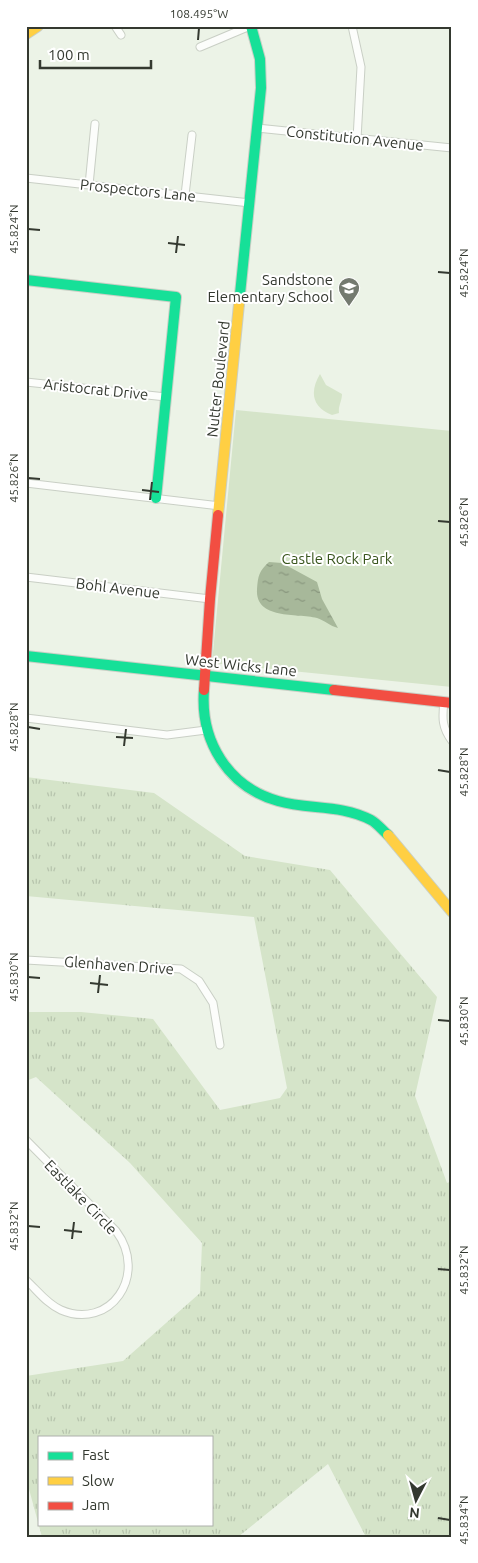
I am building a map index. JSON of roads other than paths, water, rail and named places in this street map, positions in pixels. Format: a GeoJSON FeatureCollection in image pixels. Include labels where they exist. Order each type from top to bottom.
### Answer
{"type":"FeatureCollection","features":[{"type":"Feature","properties":{"kind":"street"},"geometry":{"type":"LineString","coordinates":[[26,34],[38,26]]}},
{"type":"Feature","properties":{"kind":"street"},"geometry":{"type":"LineString","coordinates":[[114,26],[121,35]]}},
{"type":"Feature","properties":{"kind":"street"},"geometry":{"type":"LineString","coordinates":[[200,47],[250,26]]}},
{"type":"Feature","properties":{"kind":"street","name":"Nutter Boulevard"},"geometry":{"type":"LineString","coordinates":[[206,730],[203,700],[210,599],[261,88],[258,48],[250,26]]}},
{"type":"Feature","properties":{"kind":"street"},"geometry":{"type":"LineString","coordinates":[[352,26],[361,67],[357,139]]}},
{"type":"Feature","properties":{"kind":"street"},"geometry":{"type":"LineString","coordinates":[[89,185],[95,124]]}},
{"type":"Feature","properties":{"kind":"street","name":"Constitution Avenue"},"geometry":{"type":"LineString","coordinates":[[257,128],[451,147]]}},
{"type":"Feature","properties":{"kind":"street"},"geometry":{"type":"LineString","coordinates":[[185,195],[192,134]]}},
{"type":"Feature","properties":{"kind":"street"},"geometry":{"type":"LineString","coordinates":[[451,147],[452,138]]}},
{"type":"Feature","properties":{"kind":"street","name":"Prospectors Lane"},"geometry":{"type":"LineString","coordinates":[[26,178],[250,203]]}},
{"type":"Feature","properties":{"kind":"street"},"geometry":{"type":"LineString","coordinates":[[26,280],[176,297],[156,498]]}},
{"type":"Feature","properties":{"kind":"street","name":"Aristocrat Drive"},"geometry":{"type":"LineString","coordinates":[[26,382],[166,397]]}},
{"type":"Feature","properties":{"kind":"street"},"geometry":{"type":"LineString","coordinates":[[26,483],[220,506]]}},
{"type":"Feature","properties":{"kind":"street","name":"Bohl Avenue"},"geometry":{"type":"LineString","coordinates":[[26,577],[210,599]]}},
{"type":"Feature","properties":{"kind":"street","name":"West Wicks Lane"},"geometry":{"type":"LineString","coordinates":[[26,656],[448,703]]}},
{"type":"Feature","properties":{"kind":"street"},"geometry":{"type":"LineString","coordinates":[[448,703],[442,718],[443,728],[452,741]]}},
{"type":"Feature","properties":{"kind":"street"},"geometry":{"type":"LineString","coordinates":[[26,718],[167,736],[206,730],[221,761],[239,781],[265,797],[280,802],[339,809],[373,821],[390,837],[452,912]]}},
{"type":"Feature","properties":{"kind":"street","name":"Glenhaven Drive"},"geometry":{"type":"LineString","coordinates":[[26,960],[181,969],[199,981],[213,1002],[220,1045]]}},
{"type":"Feature","properties":{"kind":"street","name":"Eastlake Circle"},"geometry":{"type":"LineString","coordinates":[[26,1140],[116,1231],[126,1247],[129,1265],[128,1278],[119,1295],[109,1305],[91,1313],[74,1313],[56,1307],[26,1280]]}},
{"type":"Feature","properties":{"kind":"water"},"geometry":{"type":"Polygon","coordinates":[[[269,562],[282,563],[317,582],[322,599],[338,628],[317,618],[279,613],[263,606],[258,599],[258,581],[261,571],[269,562]]]}},
{"type":"Feature","properties":{"kind":"place","name":"Sandstone Elementary School"},"geometry":{"type":"Point","coordinates":[349,307]}},
{"type":"Feature","properties":{"kind":"park label","name":"Castle Rock Park"},"geometry":{"type":"Point","coordinates":[337,558]}}]}
